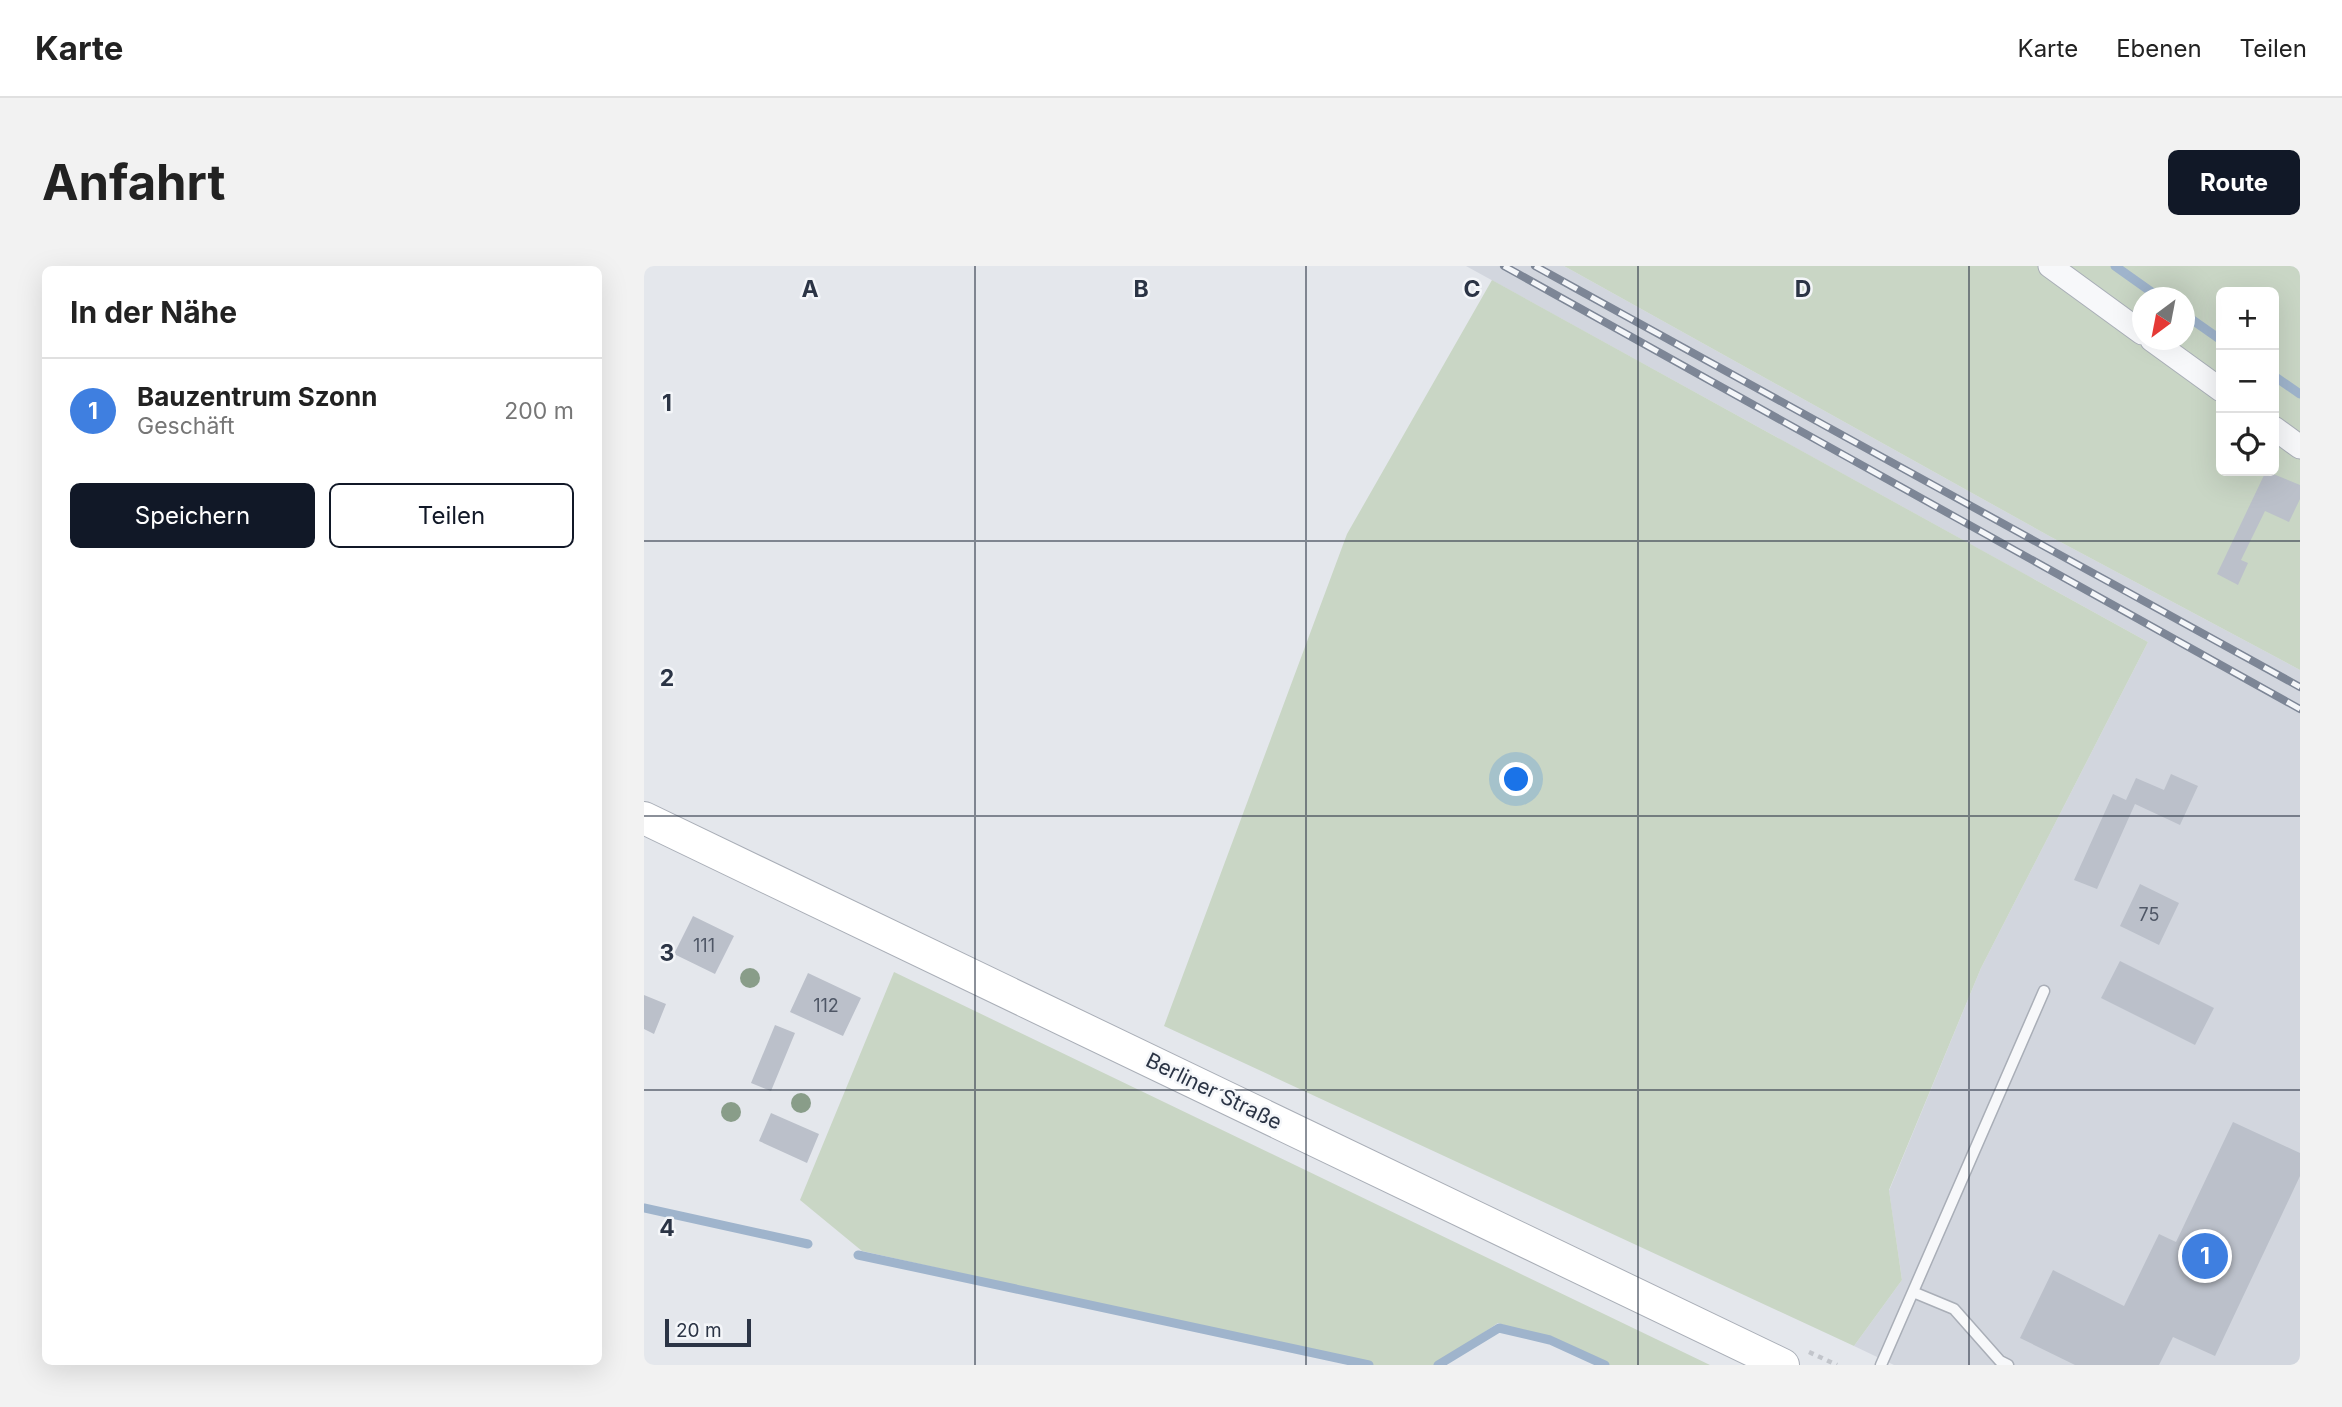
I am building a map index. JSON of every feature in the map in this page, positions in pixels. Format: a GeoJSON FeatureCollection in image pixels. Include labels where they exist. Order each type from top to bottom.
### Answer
{"type":"FeatureCollection","features":[{"type":"Feature","properties":{"kind":"main road","name":"Berliner Straße"},"geometry":{"type":"LineString","coordinates":[[644,818],[1783,1365]]}},
{"type":"Feature","properties":{"kind":"street"},"geometry":{"type":"LineString","coordinates":[[2050,266],[2132,325]]}},
{"type":"Feature","properties":{"kind":"street"},"geometry":{"type":"LineString","coordinates":[[2166,350],[2216,386]]}},
{"type":"Feature","properties":{"kind":"street"},"geometry":{"type":"LineString","coordinates":[[2279,432],[2300,447]]}},
{"type":"Feature","properties":{"kind":"lane"},"geometry":{"type":"LineString","coordinates":[[1881,1365],[2044,991]]}},
{"type":"Feature","properties":{"kind":"lane"},"geometry":{"type":"LineString","coordinates":[[1913,1292],[1954,1309],[2000,1362],[2008,1365]]}},
{"type":"Feature","properties":{"kind":"shaded area"},"geometry":{"type":"Polygon","coordinates":[[[1466,266],[1564,266],[2051,537],[2300,670],[2300,1365],[1894,1365],[1854,1346],[1902,1280],[1889,1191],[1981,968],[2148,642],[1466,266]]]}},
{"type":"Feature","properties":{"kind":"green space"},"geometry":{"type":"Polygon","coordinates":[[[1564,266],[2300,266],[2300,670],[2051,537],[1564,266]]]}},
{"type":"Feature","properties":{"kind":"green space"},"geometry":{"type":"Polygon","coordinates":[[[1492,280],[2148,642],[1981,968],[1889,1190],[1902,1280],[1854,1346],[1164,1026],[1347,534],[1492,280]]]}},
{"type":"Feature","properties":{"kind":"green space"},"geometry":{"type":"Polygon","coordinates":[[[894,972],[1710,1365],[1605,1365],[1550,1340],[1498,1323],[1435,1365],[1371,1365],[862,1251],[800,1200],[894,972]]]}},
{"type":"Feature","properties":{"kind":"building"},"geometry":{"type":"Polygon","coordinates":[[[2264,476],[2278,476],[2300,485],[2300,499],[2289,522],[2265,511],[2241,560],[2248,563],[2238,585],[2217,574],[2264,476]]]}},
{"type":"Feature","properties":{"kind":"building"},"geometry":{"type":"Polygon","coordinates":[[[2171,774],[2198,786],[2180,825],[2135,804],[2097,889],[2074,880],[2113,794],[2126,800],[2136,778],[2164,790],[2171,774]]]}},
{"type":"Feature","properties":{"kind":"building"},"geometry":{"type":"Polygon","coordinates":[[[2140,884],[2179,903],[2159,945],[2120,926],[2140,884]]]}},
{"type":"Feature","properties":{"kind":"building"},"geometry":{"type":"Polygon","coordinates":[[[693,916],[734,936],[715,974],[674,954],[693,916]]]}},
{"type":"Feature","properties":{"kind":"building"},"geometry":{"type":"Polygon","coordinates":[[[2120,961],[2214,1008],[2195,1045],[2101,998],[2120,961]]]}},
{"type":"Feature","properties":{"kind":"building"},"geometry":{"type":"Polygon","coordinates":[[[808,973],[861,998],[843,1036],[790,1012],[808,973]]]}},
{"type":"Feature","properties":{"kind":"building"},"geometry":{"type":"Polygon","coordinates":[[[644,995],[666,1004],[654,1034],[644,1029],[644,995]]]}},
{"type":"Feature","properties":{"kind":"building"},"geometry":{"type":"Polygon","coordinates":[[[775,1025],[795,1033],[771,1091],[751,1083],[775,1025]]]}},
{"type":"Feature","properties":{"kind":"building"},"geometry":{"type":"Polygon","coordinates":[[[771,1113],[819,1134],[807,1163],[759,1141],[771,1113]]]}},
{"type":"Feature","properties":{"kind":"building"},"geometry":{"type":"Polygon","coordinates":[[[2233,1122],[2300,1153],[2300,1176],[2215,1356],[2173,1337],[2159,1365],[2075,1365],[2020,1338],[2053,1270],[2124,1306],[2159,1234],[2176,1242],[2233,1122]]]}},
{"type":"Feature","properties":{"kind":"waterway"},"geometry":{"type":"LineString","coordinates":[[2115,266],[2145,287]]}},
{"type":"Feature","properties":{"kind":"waterway"},"geometry":{"type":"LineString","coordinates":[[2195,322],[2216,336]]}},
{"type":"Feature","properties":{"kind":"waterway"},"geometry":{"type":"LineString","coordinates":[[2279,379],[2300,394]]}},
{"type":"Feature","properties":{"kind":"waterway"},"geometry":{"type":"LineString","coordinates":[[644,1208],[808,1244]]}},
{"type":"Feature","properties":{"kind":"waterway"},"geometry":{"type":"LineString","coordinates":[[858,1255],[1369,1365]]}},
{"type":"Feature","properties":{"kind":"waterway"},"geometry":{"type":"LineString","coordinates":[[1438,1365],[1499,1328],[1550,1340],[1605,1365]]}},
{"type":"Feature","properties":{"kind":"railway"},"geometry":{"type":"LineString","coordinates":[[1504,266],[2300,709]]}},
{"type":"Feature","properties":{"kind":"railway"},"geometry":{"type":"LineString","coordinates":[[1535,266],[2300,687]]}},
{"type":"Feature","properties":{"kind":"place","name":"Bauzentrum Szonn"},"geometry":{"type":"Point","coordinates":[2205,1256]}}]}
